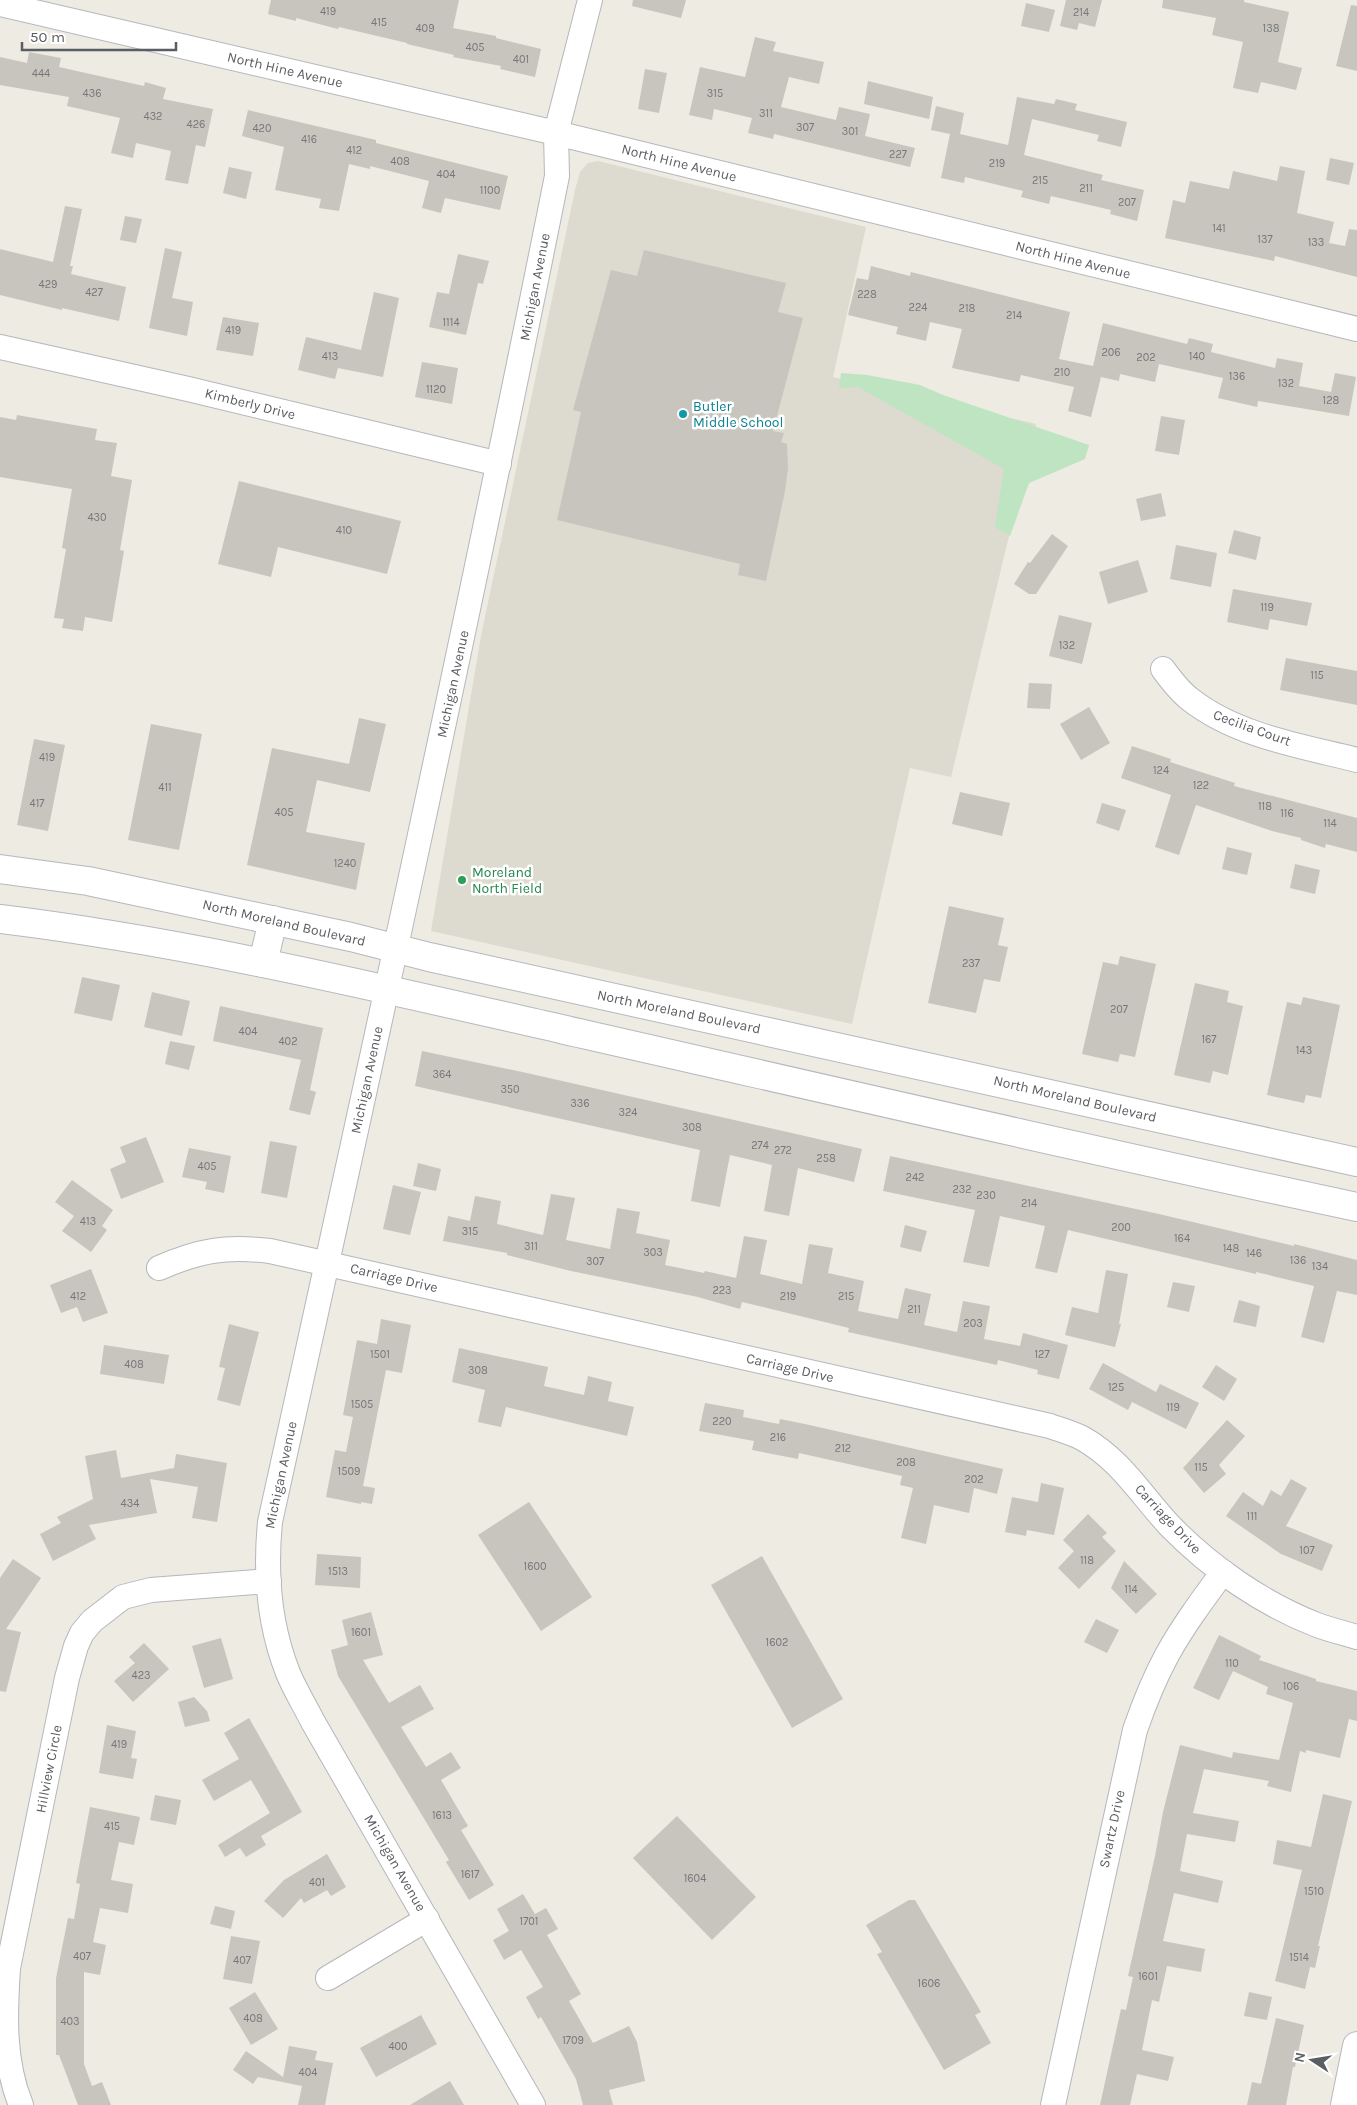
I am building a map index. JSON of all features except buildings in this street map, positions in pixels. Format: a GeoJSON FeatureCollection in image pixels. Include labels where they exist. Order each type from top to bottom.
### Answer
{"type":"FeatureCollection","features":[{"type":"Feature","properties":{"kind":"street","name":"Michigan Avenue"},"geometry":{"type":"LineString","coordinates":[[533,2105],[313,1722],[289,1674],[270,1611],[267,1554],[270,1522],[396,949],[499,464],[557,176],[556,133],[590,0]]}},
{"type":"Feature","properties":{"kind":"street","name":"North Hine Avenue"},"geometry":{"type":"LineString","coordinates":[[0,4],[556,133],[1357,329]]}},
{"type":"Feature","properties":{"kind":"street","name":"Kimberly Drive"},"geometry":{"type":"LineString","coordinates":[[0,347],[188,389],[499,464]]}},
{"type":"Feature","properties":{"kind":"street","name":"Cecilia Court"},"geometry":{"type":"LineString","coordinates":[[1162,670],[1190,700],[1206,711],[1233,724],[1266,736],[1357,760]]}},
{"type":"Feature","properties":{"kind":"street","name":"North Moreland Boulevard"},"geometry":{"type":"LineString","coordinates":[[0,870],[88,881],[273,920],[534,980],[1357,1162]]}},
{"type":"Feature","properties":{"kind":"street"},"geometry":{"type":"LineString","coordinates":[[0,919],[78,928],[263,963],[1205,1175],[1357,1207]]}},
{"type":"Feature","properties":{"kind":"street"},"geometry":{"type":"LineString","coordinates":[[263,963],[273,920]]}},
{"type":"Feature","properties":{"kind":"street"},"geometry":{"type":"LineString","coordinates":[[525,1021],[534,980]]}},
{"type":"Feature","properties":{"kind":"street","name":"Carriage Drive"},"geometry":{"type":"LineString","coordinates":[[159,1268],[201,1251],[246,1248],[270,1251],[1050,1426],[1080,1437],[1104,1452],[1119,1466],[1171,1526],[1223,1572],[1278,1607],[1318,1625],[1357,1637]]}},
{"type":"Feature","properties":{"kind":"street","name":"Swartz Drive"},"geometry":{"type":"LineString","coordinates":[[1053,2105],[1135,1730],[1152,1685],[1167,1654],[1189,1619],[1223,1572]]}},
{"type":"Feature","properties":{"kind":"street","name":"Hillview Circle"},"geometry":{"type":"LineString","coordinates":[[21,2105],[8,2054],[4,2015],[8,1968],[67,1678],[76,1646],[92,1621],[123,1597],[151,1590],[268,1581]]}},
{"type":"Feature","properties":{"kind":"street"},"geometry":{"type":"LineString","coordinates":[[328,1978],[427,1919]]}},
{"type":"Feature","properties":{"kind":"street"},"geometry":{"type":"LineString","coordinates":[[1344,2105],[1357,2046]]}},
{"type":"Feature","properties":{"kind":"shaded area"},"geometry":{"type":"Polygon","coordinates":[[[598,161],[866,227],[833,377],[1036,424],[951,777],[910,768],[852,1024],[431,931],[481,636],[575,190],[580,172],[588,163],[598,161]]]}},
{"type":"Feature","properties":{"kind":"green space"},"geometry":{"type":"Polygon","coordinates":[[[841,373],[867,375],[920,385],[943,395],[1089,445],[1085,459],[1029,483],[1010,536],[995,527],[1004,469],[858,387],[839,388],[841,373]]]}},
{"type":"Feature","properties":{"kind":"place","name":"Butler Middle School"},"geometry":{"type":"Point","coordinates":[683,414]}},
{"type":"Feature","properties":{"kind":"place","name":"Moreland North Field"},"geometry":{"type":"Point","coordinates":[462,880]}}]}
